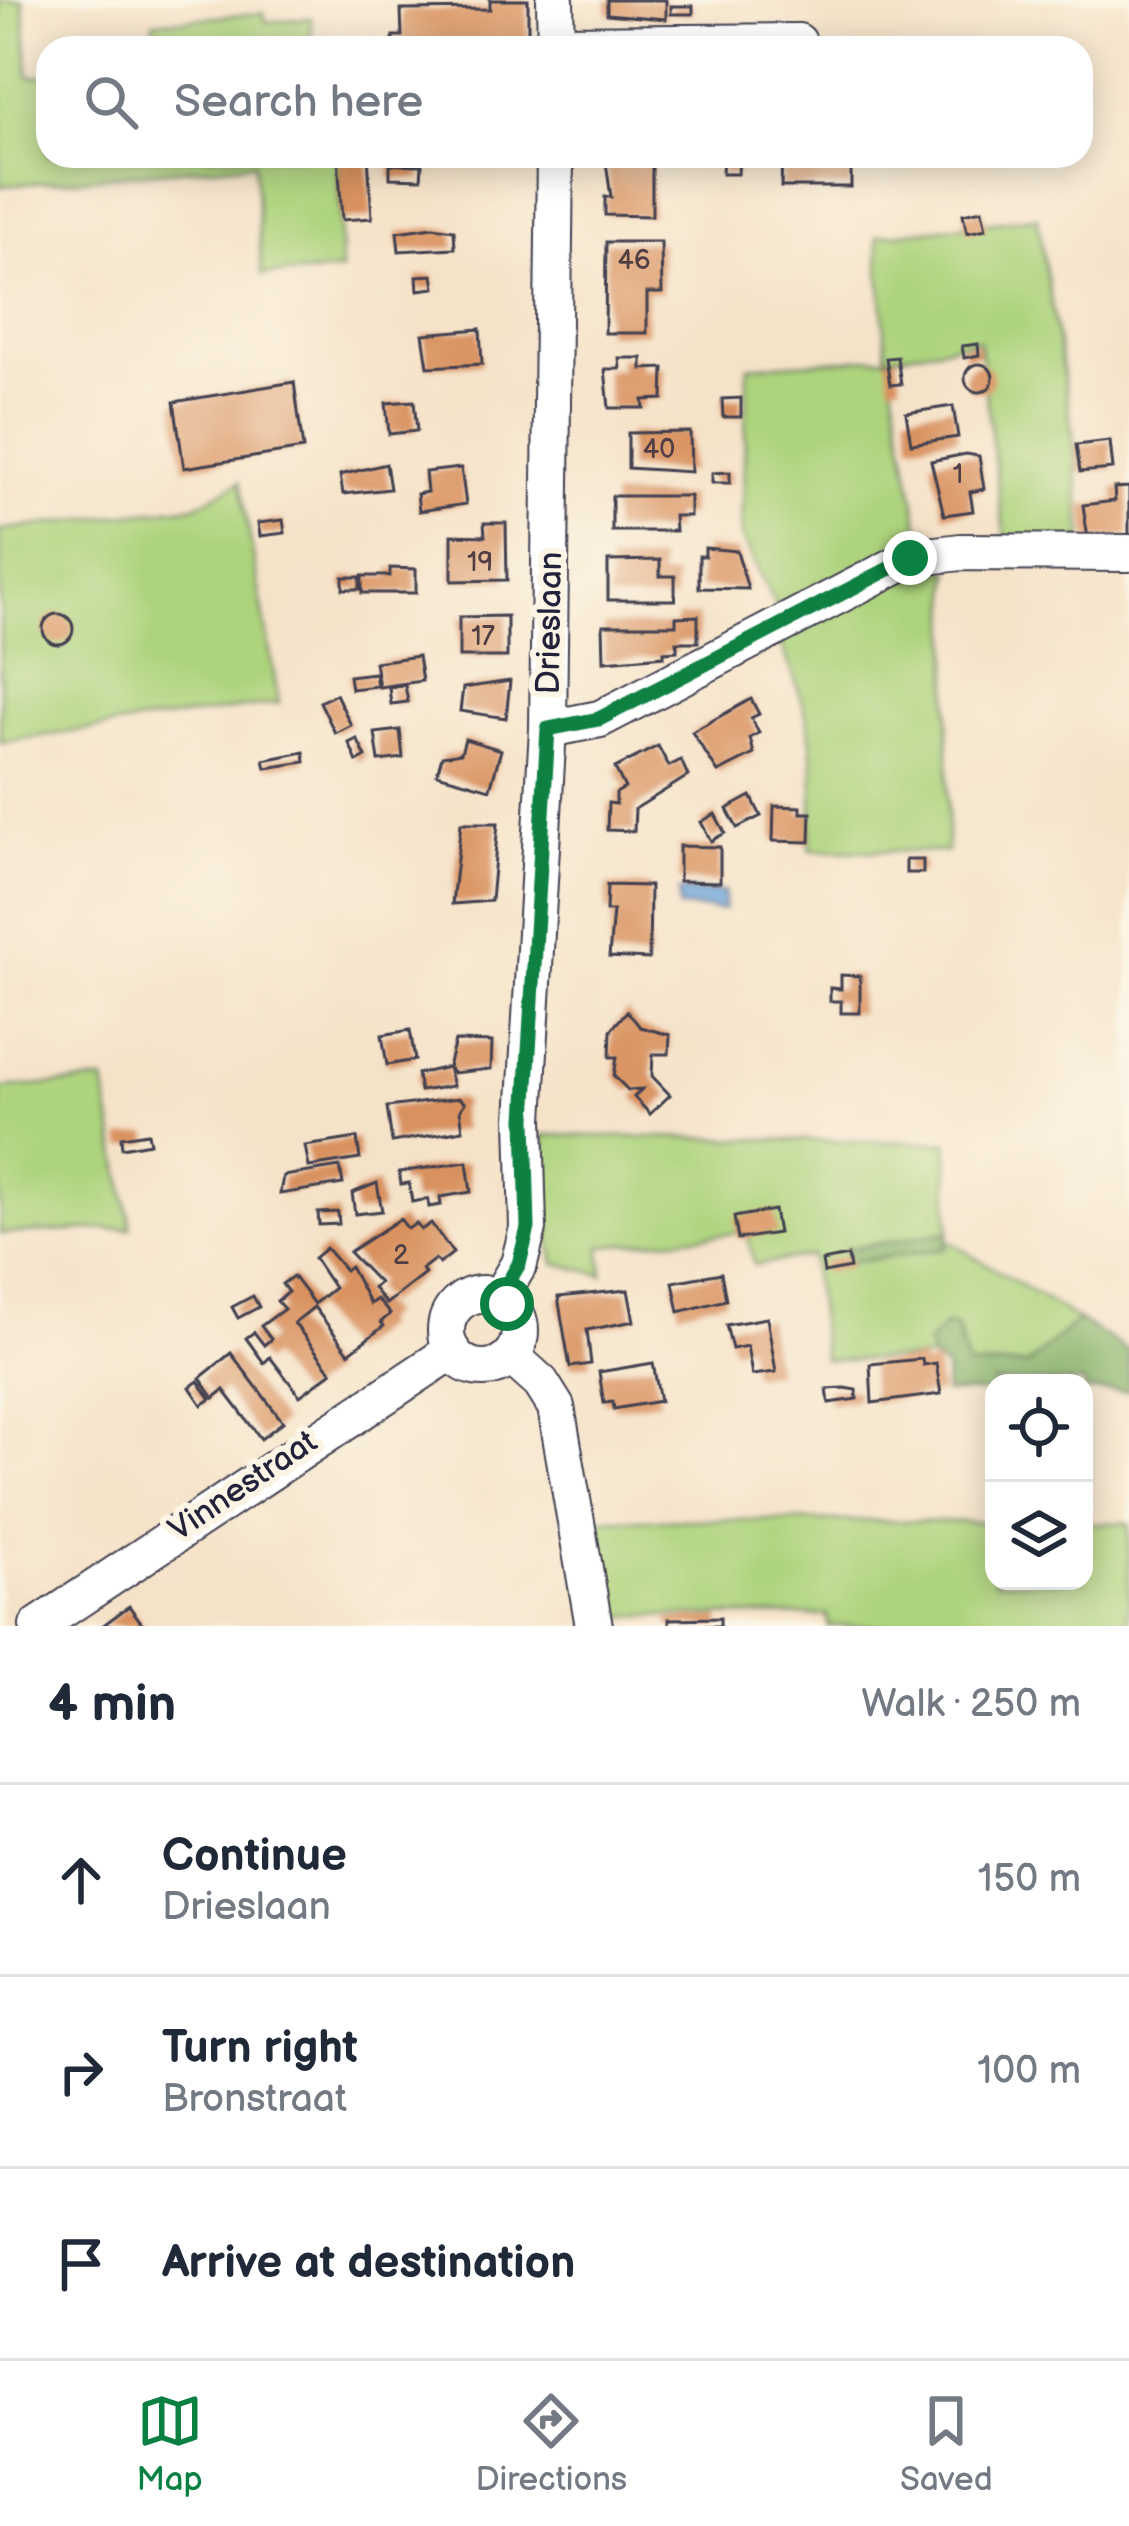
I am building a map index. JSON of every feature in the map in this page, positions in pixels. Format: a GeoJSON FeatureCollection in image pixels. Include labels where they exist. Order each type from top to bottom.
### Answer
{"type":"FeatureCollection","features":[{"type":"Feature","properties":{"kind":"street"},"geometry":{"type":"LineString","coordinates":[[555,0],[556,36]]}},
{"type":"Feature","properties":{"kind":"street","name":"Drieslaan"},"geometry":{"type":"LineString","coordinates":[[499,1298],[519,1264],[528,1228],[525,1119],[548,729],[555,168]]}},
{"type":"Feature","properties":{"kind":"street"},"geometry":{"type":"LineString","coordinates":[[548,729],[599,719],[910,558],[961,552],[1129,553]]}},
{"type":"Feature","properties":{"kind":"street"},"geometry":{"type":"LineString","coordinates":[[472,1296],[499,1298],[514,1311],[520,1329],[511,1356],[480,1368],[452,1351],[446,1333],[456,1307],[472,1296]]}},
{"type":"Feature","properties":{"kind":"street","name":"Vinnestraat"},"geometry":{"type":"LineString","coordinates":[[38,1626],[452,1351]]}},
{"type":"Feature","properties":{"kind":"street"},"geometry":{"type":"LineString","coordinates":[[511,1356],[541,1383],[556,1407],[594,1626]]}},
{"type":"Feature","properties":{"kind":"green space"},"geometry":{"type":"Polygon","coordinates":[[[0,0],[23,0],[29,77],[36,76],[36,168],[199,168],[0,186],[0,0]]]}},
{"type":"Feature","properties":{"kind":"green space"},"geometry":{"type":"Polygon","coordinates":[[[264,13],[266,22],[311,18],[312,36],[154,36],[153,22],[264,13]]]}},
{"type":"Feature","properties":{"kind":"green space"},"geometry":{"type":"Polygon","coordinates":[[[254,168],[338,168],[341,271],[262,275],[254,168]]]}},
{"type":"Feature","properties":{"kind":"green space"},"geometry":{"type":"Polygon","coordinates":[[[1037,217],[1073,435],[1083,539],[1005,540],[979,340],[888,357],[921,537],[776,607],[741,535],[748,366],[887,357],[877,236],[1037,217]]]}},
{"type":"Feature","properties":{"kind":"green space"},"geometry":{"type":"Polygon","coordinates":[[[240,482],[279,703],[0,742],[0,530],[195,506],[240,482]]]}},
{"type":"Feature","properties":{"kind":"green space"},"geometry":{"type":"Polygon","coordinates":[[[927,571],[950,571],[947,852],[810,850],[811,741],[778,637],[882,585],[927,571]]]}},
{"type":"Feature","properties":{"kind":"green space"},"geometry":{"type":"Polygon","coordinates":[[[104,1081],[131,1228],[0,1234],[0,1088],[104,1081]]]}},
{"type":"Feature","properties":{"kind":"green space"},"geometry":{"type":"Polygon","coordinates":[[[544,1135],[948,1143],[949,1232],[846,1249],[944,1249],[949,1241],[1078,1320],[1028,1365],[967,1367],[960,1335],[928,1343],[932,1359],[824,1360],[811,1256],[754,1265],[747,1232],[601,1246],[603,1275],[555,1263],[548,1230],[544,1135]]]}},
{"type":"Feature","properties":{"kind":"green space"},"geometry":{"type":"Polygon","coordinates":[[[949,1232],[945,1249],[847,1263],[845,1249],[949,1232]]]}},
{"type":"Feature","properties":{"kind":"green space"},"geometry":{"type":"Polygon","coordinates":[[[1078,1320],[1129,1351],[1129,1391],[1093,1391],[1093,1374],[985,1374],[985,1392],[945,1393],[946,1369],[932,1359],[928,1343],[945,1325],[956,1326],[968,1367],[1027,1365],[1078,1320]]]}},
{"type":"Feature","properties":{"kind":"green space"},"geometry":{"type":"Polygon","coordinates":[[[596,1519],[985,1522],[985,1590],[1093,1590],[1093,1523],[1129,1523],[1129,1626],[828,1626],[827,1615],[611,1616],[596,1519]]]}},
{"type":"Feature","properties":{"kind":"water"},"geometry":{"type":"Polygon","coordinates":[[[679,891],[724,892],[724,910],[679,908],[679,891]]]}},
{"type":"Feature","properties":{"kind":"building"},"geometry":{"type":"Polygon","coordinates":[[[490,0],[528,0],[528,36],[402,36],[401,10],[490,9],[490,0]]]}},
{"type":"Feature","properties":{"kind":"building"},"geometry":{"type":"Polygon","coordinates":[[[607,0],[666,0],[666,19],[607,14],[607,0]]]}},
{"type":"Feature","properties":{"kind":"building"},"geometry":{"type":"Polygon","coordinates":[[[671,6],[693,6],[693,14],[671,14],[671,6]]]}},
{"type":"Feature","properties":{"kind":"building"},"geometry":{"type":"Polygon","coordinates":[[[339,168],[369,168],[372,218],[342,220],[339,168]]]}},
{"type":"Feature","properties":{"kind":"building"},"geometry":{"type":"Polygon","coordinates":[[[390,168],[422,168],[421,179],[390,178],[390,168]]]}},
{"type":"Feature","properties":{"kind":"building"},"geometry":{"type":"Polygon","coordinates":[[[607,168],[652,168],[652,216],[605,215],[605,197],[611,197],[607,168]]]}},
{"type":"Feature","properties":{"kind":"building"},"geometry":{"type":"Polygon","coordinates":[[[722,168],[738,168],[738,174],[722,174],[722,168]]]}},
{"type":"Feature","properties":{"kind":"building"},"geometry":{"type":"Polygon","coordinates":[[[782,168],[851,168],[851,187],[781,187],[782,168]]]}},
{"type":"Feature","properties":{"kind":"building"},"geometry":{"type":"Polygon","coordinates":[[[982,210],[986,229],[967,233],[963,214],[982,210]]]}},
{"type":"Feature","properties":{"kind":"building"},"geometry":{"type":"Polygon","coordinates":[[[433,227],[454,230],[455,248],[399,251],[397,232],[433,227]]]}},
{"type":"Feature","properties":{"kind":"building"},"geometry":{"type":"Polygon","coordinates":[[[606,242],[661,242],[662,293],[647,293],[647,333],[605,333],[606,242]]]}},
{"type":"Feature","properties":{"kind":"building"},"geometry":{"type":"Polygon","coordinates":[[[433,275],[435,288],[418,290],[417,276],[433,275]]]}},
{"type":"Feature","properties":{"kind":"building"},"geometry":{"type":"Polygon","coordinates":[[[480,329],[482,364],[428,367],[423,334],[480,329]]]}},
{"type":"Feature","properties":{"kind":"building"},"geometry":{"type":"Polygon","coordinates":[[[978,344],[979,355],[964,358],[962,346],[978,344]]]}},
{"type":"Feature","properties":{"kind":"building"},"geometry":{"type":"Polygon","coordinates":[[[897,357],[901,384],[890,385],[886,358],[897,357]]]}},
{"type":"Feature","properties":{"kind":"building"},"geometry":{"type":"Polygon","coordinates":[[[619,358],[642,358],[642,369],[664,368],[663,399],[643,400],[644,408],[609,408],[605,369],[620,369],[619,358]]]}},
{"type":"Feature","properties":{"kind":"building"},"geometry":{"type":"Polygon","coordinates":[[[979,364],[989,368],[993,378],[989,388],[979,392],[969,388],[965,378],[969,368],[979,364]]]}},
{"type":"Feature","properties":{"kind":"building"},"geometry":{"type":"Polygon","coordinates":[[[294,382],[303,449],[184,468],[174,402],[294,382]]]}},
{"type":"Feature","properties":{"kind":"building"},"geometry":{"type":"Polygon","coordinates":[[[741,398],[741,417],[723,417],[722,399],[741,398]]]}},
{"type":"Feature","properties":{"kind":"building"},"geometry":{"type":"Polygon","coordinates":[[[414,401],[417,431],[389,434],[386,403],[414,401]]]}},
{"type":"Feature","properties":{"kind":"building"},"geometry":{"type":"Polygon","coordinates":[[[953,406],[958,437],[911,444],[906,413],[953,406]]]}},
{"type":"Feature","properties":{"kind":"building"},"geometry":{"type":"Polygon","coordinates":[[[690,432],[691,472],[628,468],[628,433],[690,432]]]}},
{"type":"Feature","properties":{"kind":"building"},"geometry":{"type":"Polygon","coordinates":[[[1110,441],[1113,469],[1080,472],[1076,445],[1110,441]]]}},
{"type":"Feature","properties":{"kind":"building"},"geometry":{"type":"Polygon","coordinates":[[[979,456],[984,489],[970,492],[973,511],[944,515],[931,461],[979,456]]]}},
{"type":"Feature","properties":{"kind":"building"},"geometry":{"type":"Polygon","coordinates":[[[386,464],[390,489],[343,494],[340,475],[386,464]]]}},
{"type":"Feature","properties":{"kind":"building"},"geometry":{"type":"Polygon","coordinates":[[[461,468],[466,504],[419,511],[417,494],[427,492],[425,472],[461,468]]]}},
{"type":"Feature","properties":{"kind":"building"},"geometry":{"type":"Polygon","coordinates":[[[730,472],[730,483],[712,483],[712,473],[730,472]]]}},
{"type":"Feature","properties":{"kind":"building"},"geometry":{"type":"Polygon","coordinates":[[[1129,487],[1129,536],[1088,539],[1083,505],[1115,501],[1114,488],[1129,487]]]}},
{"type":"Feature","properties":{"kind":"building"},"geometry":{"type":"Polygon","coordinates":[[[612,496],[690,496],[690,516],[674,516],[675,531],[612,531],[612,496]]]}},
{"type":"Feature","properties":{"kind":"building"},"geometry":{"type":"Polygon","coordinates":[[[283,520],[285,533],[260,536],[258,523],[283,520]]]}},
{"type":"Feature","properties":{"kind":"building"},"geometry":{"type":"Polygon","coordinates":[[[484,523],[506,523],[507,580],[452,581],[452,535],[485,536],[484,523]]]}},
{"type":"Feature","properties":{"kind":"building"},"geometry":{"type":"Polygon","coordinates":[[[705,548],[737,551],[748,589],[699,588],[699,556],[705,556],[705,548]]]}},
{"type":"Feature","properties":{"kind":"building"},"geometry":{"type":"Polygon","coordinates":[[[660,560],[660,576],[675,576],[675,600],[608,600],[608,561],[660,560]]]}},
{"type":"Feature","properties":{"kind":"building"},"geometry":{"type":"Polygon","coordinates":[[[390,568],[416,569],[416,593],[362,593],[362,576],[390,576],[390,568]]]}},
{"type":"Feature","properties":{"kind":"building"},"geometry":{"type":"Polygon","coordinates":[[[343,577],[360,577],[360,589],[343,589],[343,577]]]}},
{"type":"Feature","properties":{"kind":"building"},"geometry":{"type":"Polygon","coordinates":[[[58,614],[69,618],[73,629],[69,640],[58,644],[47,640],[43,629],[47,618],[58,614]]]}},
{"type":"Feature","properties":{"kind":"building"},"geometry":{"type":"Polygon","coordinates":[[[507,616],[507,657],[459,657],[459,617],[507,616]]]}},
{"type":"Feature","properties":{"kind":"building"},"geometry":{"type":"Polygon","coordinates":[[[698,616],[698,642],[677,642],[677,651],[664,652],[664,656],[604,661],[603,625],[676,625],[676,617],[698,616]]]}},
{"type":"Feature","properties":{"kind":"building"},"geometry":{"type":"Polygon","coordinates":[[[418,656],[422,681],[379,687],[375,662],[418,656]]]}},
{"type":"Feature","properties":{"kind":"building"},"geometry":{"type":"Polygon","coordinates":[[[375,673],[377,686],[351,689],[349,676],[375,673]]]}},
{"type":"Feature","properties":{"kind":"building"},"geometry":{"type":"Polygon","coordinates":[[[510,681],[506,718],[460,711],[463,688],[510,681]]]}},
{"type":"Feature","properties":{"kind":"building"},"geometry":{"type":"Polygon","coordinates":[[[405,685],[408,702],[391,704],[389,688],[405,685]]]}},
{"type":"Feature","properties":{"kind":"building"},"geometry":{"type":"Polygon","coordinates":[[[336,694],[351,725],[335,733],[320,702],[336,694]]]}},
{"type":"Feature","properties":{"kind":"building"},"geometry":{"type":"Polygon","coordinates":[[[751,699],[759,714],[751,718],[759,733],[750,738],[754,754],[718,772],[692,732],[751,699]]]}},
{"type":"Feature","properties":{"kind":"building"},"geometry":{"type":"Polygon","coordinates":[[[400,730],[403,758],[379,761],[375,733],[400,730]]]}},
{"type":"Feature","properties":{"kind":"building"},"geometry":{"type":"Polygon","coordinates":[[[357,739],[366,757],[357,762],[349,743],[357,739]]]}},
{"type":"Feature","properties":{"kind":"building"},"geometry":{"type":"Polygon","coordinates":[[[465,739],[501,750],[490,789],[437,774],[442,756],[461,753],[465,739]]]}},
{"type":"Feature","properties":{"kind":"building"},"geometry":{"type":"Polygon","coordinates":[[[658,746],[669,766],[681,760],[688,776],[635,809],[634,831],[607,830],[608,803],[616,804],[616,793],[625,788],[615,768],[658,746]]]}},
{"type":"Feature","properties":{"kind":"building"},"geometry":{"type":"Polygon","coordinates":[[[304,752],[305,762],[266,768],[264,760],[304,752]]]}},
{"type":"Feature","properties":{"kind":"building"},"geometry":{"type":"Polygon","coordinates":[[[751,796],[761,816],[737,828],[727,809],[751,796]]]}},
{"type":"Feature","properties":{"kind":"building"},"geometry":{"type":"Polygon","coordinates":[[[774,806],[801,807],[801,813],[811,813],[810,842],[773,841],[774,806]]]}},
{"type":"Feature","properties":{"kind":"building"},"geometry":{"type":"Polygon","coordinates":[[[715,814],[725,833],[711,841],[701,822],[715,814]]]}},
{"type":"Feature","properties":{"kind":"building"},"geometry":{"type":"Polygon","coordinates":[[[461,823],[498,823],[491,901],[452,904],[461,823]]]}},
{"type":"Feature","properties":{"kind":"building"},"geometry":{"type":"Polygon","coordinates":[[[679,846],[720,847],[720,882],[679,881],[679,846]]]}},
{"type":"Feature","properties":{"kind":"building"},"geometry":{"type":"Polygon","coordinates":[[[906,860],[923,860],[923,873],[906,873],[906,860]]]}},
{"type":"Feature","properties":{"kind":"building"},"geometry":{"type":"Polygon","coordinates":[[[607,885],[650,886],[649,959],[609,957],[613,911],[606,911],[607,885]]]}},
{"type":"Feature","properties":{"kind":"building"},"geometry":{"type":"Polygon","coordinates":[[[841,975],[860,976],[860,1013],[841,1013],[841,1001],[830,1001],[830,988],[841,989],[841,975]]]}},
{"type":"Feature","properties":{"kind":"building"},"geometry":{"type":"Polygon","coordinates":[[[627,1011],[640,1027],[670,1035],[669,1054],[653,1054],[652,1076],[670,1095],[650,1114],[634,1097],[642,1089],[628,1090],[614,1076],[617,1057],[610,1057],[611,1030],[627,1011]]]}},
{"type":"Feature","properties":{"kind":"building"},"geometry":{"type":"Polygon","coordinates":[[[410,1030],[415,1060],[387,1065],[382,1035],[410,1030]]]}},
{"type":"Feature","properties":{"kind":"building"},"geometry":{"type":"Polygon","coordinates":[[[455,1041],[492,1042],[491,1069],[453,1073],[448,1067],[455,1041]]]}},
{"type":"Feature","properties":{"kind":"building"},"geometry":{"type":"Polygon","coordinates":[[[448,1067],[453,1086],[420,1091],[417,1074],[448,1067]]]}},
{"type":"Feature","properties":{"kind":"building"},"geometry":{"type":"Polygon","coordinates":[[[459,1098],[465,1103],[460,1110],[463,1130],[392,1142],[387,1107],[459,1098]]]}},
{"type":"Feature","properties":{"kind":"building"},"geometry":{"type":"Polygon","coordinates":[[[148,1133],[150,1143],[122,1148],[121,1137],[148,1133]]]}},
{"type":"Feature","properties":{"kind":"building"},"geometry":{"type":"Polygon","coordinates":[[[357,1138],[360,1159],[309,1167],[305,1146],[357,1138]]]}},
{"type":"Feature","properties":{"kind":"building"},"geometry":{"type":"Polygon","coordinates":[[[467,1162],[471,1192],[440,1197],[441,1205],[429,1207],[428,1199],[412,1202],[409,1183],[401,1184],[399,1172],[467,1162]]]}},
{"type":"Feature","properties":{"kind":"building"},"geometry":{"type":"Polygon","coordinates":[[[340,1167],[343,1184],[280,1194],[283,1176],[340,1167]]]}},
{"type":"Feature","properties":{"kind":"building"},"geometry":{"type":"Polygon","coordinates":[[[377,1183],[382,1211],[355,1214],[352,1193],[377,1183]]]}},
{"type":"Feature","properties":{"kind":"building"},"geometry":{"type":"Polygon","coordinates":[[[774,1210],[778,1233],[738,1239],[734,1217],[774,1210]]]}},
{"type":"Feature","properties":{"kind":"building"},"geometry":{"type":"Polygon","coordinates":[[[338,1212],[339,1224],[319,1225],[318,1213],[338,1212]]]}},
{"type":"Feature","properties":{"kind":"building"},"geometry":{"type":"Polygon","coordinates":[[[400,1219],[408,1229],[416,1223],[421,1230],[431,1223],[453,1253],[439,1264],[435,1259],[422,1269],[425,1274],[386,1304],[373,1288],[379,1283],[349,1252],[400,1219]]]}},
{"type":"Feature","properties":{"kind":"building"},"geometry":{"type":"Polygon","coordinates":[[[326,1248],[345,1270],[350,1267],[370,1304],[377,1299],[390,1314],[381,1322],[384,1326],[349,1353],[314,1307],[294,1323],[332,1372],[300,1396],[270,1357],[264,1363],[246,1338],[254,1332],[264,1345],[271,1339],[261,1326],[284,1309],[277,1301],[288,1292],[282,1284],[293,1276],[314,1304],[334,1288],[314,1258],[326,1248]]]}},
{"type":"Feature","properties":{"kind":"building"},"geometry":{"type":"Polygon","coordinates":[[[848,1256],[850,1268],[824,1273],[822,1261],[848,1256]]]}},
{"type":"Feature","properties":{"kind":"building"},"geometry":{"type":"Polygon","coordinates":[[[721,1273],[726,1300],[679,1312],[673,1282],[721,1273]]]}},
{"type":"Feature","properties":{"kind":"building"},"geometry":{"type":"Polygon","coordinates":[[[628,1290],[634,1321],[587,1330],[591,1364],[570,1367],[558,1297],[628,1290]]]}},
{"type":"Feature","properties":{"kind":"building"},"geometry":{"type":"Polygon","coordinates":[[[253,1296],[259,1307],[238,1318],[232,1307],[253,1296]]]}},
{"type":"Feature","properties":{"kind":"building"},"geometry":{"type":"Polygon","coordinates":[[[767,1318],[776,1372],[752,1375],[747,1346],[732,1349],[726,1325],[767,1318]]]}},
{"type":"Feature","properties":{"kind":"building"},"geometry":{"type":"Polygon","coordinates":[[[231,1353],[283,1422],[261,1439],[224,1390],[214,1398],[200,1378],[231,1353]]]}},
{"type":"Feature","properties":{"kind":"building"},"geometry":{"type":"Polygon","coordinates":[[[922,1359],[923,1365],[936,1363],[941,1394],[872,1403],[870,1364],[922,1359]]]}},
{"type":"Feature","properties":{"kind":"building"},"geometry":{"type":"Polygon","coordinates":[[[653,1363],[660,1401],[614,1409],[613,1402],[604,1403],[599,1372],[653,1363]]]}},
{"type":"Feature","properties":{"kind":"building"},"geometry":{"type":"Polygon","coordinates":[[[198,1381],[211,1399],[202,1405],[190,1387],[198,1381]]]}},
{"type":"Feature","properties":{"kind":"building"},"geometry":{"type":"Polygon","coordinates":[[[827,1389],[856,1390],[857,1399],[829,1403],[827,1389]]]}},
{"type":"Feature","properties":{"kind":"building"},"geometry":{"type":"Polygon","coordinates":[[[129,1606],[144,1626],[102,1626],[129,1606]]]}},
{"type":"Feature","properties":{"kind":"building"},"geometry":{"type":"Polygon","coordinates":[[[720,1618],[720,1626],[669,1626],[669,1619],[720,1618]]]}},
{"type":"Feature","properties":{"kind":"route"},"geometry":{"type":"LineString","coordinates":[[507,1304],[499,1298],[519,1264],[528,1228],[525,1119],[548,729],[599,719],[872,573],[910,558]]}}]}
